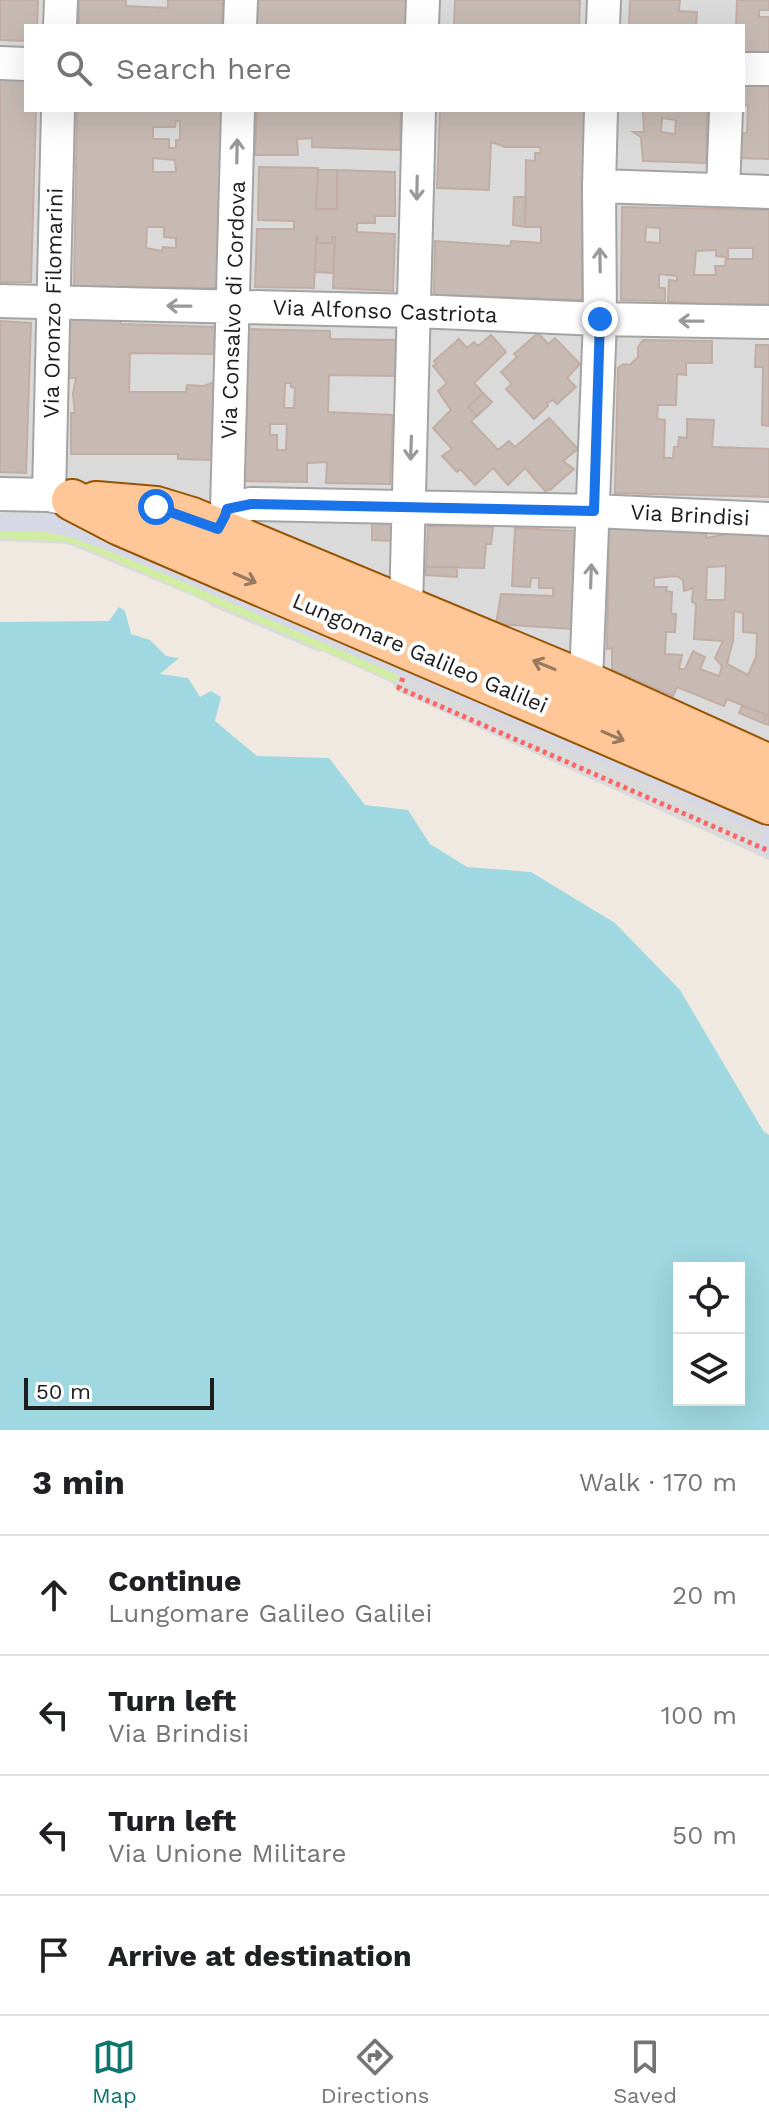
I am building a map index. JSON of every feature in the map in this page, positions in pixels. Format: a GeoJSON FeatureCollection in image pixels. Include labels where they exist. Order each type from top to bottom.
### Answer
{"type":"FeatureCollection","features":[{"type":"Feature","properties":{"kind":"main road","name":"Lungomare Galileo Galilei"},"geometry":{"type":"LineString","coordinates":[[60,498],[126,503],[223,519],[299,581]]}},
{"type":"Feature","properties":{"kind":"main road","name":"Lungomare Galileo Galilei"},"geometry":{"type":"LineString","coordinates":[[60,498],[120,525],[299,581],[400,625],[569,718],[769,804]]}},
{"type":"Feature","properties":{"kind":"main road","name":"Lungomare Galileo Galilei"},"geometry":{"type":"LineString","coordinates":[[400,625],[586,682],[769,765]]}},
{"type":"Feature","properties":{"kind":"main road"},"geometry":{"type":"LineString","coordinates":[[569,718],[586,682]]}},
{"type":"Feature","properties":{"kind":"street"},"geometry":{"type":"LineString","coordinates":[[60,24],[61,0]]}},
{"type":"Feature","properties":{"kind":"street"},"geometry":{"type":"LineString","coordinates":[[240,24],[241,0]]}},
{"type":"Feature","properties":{"kind":"street"},"geometry":{"type":"LineString","coordinates":[[422,24],[423,0]]}},
{"type":"Feature","properties":{"kind":"street"},"geometry":{"type":"LineString","coordinates":[[603,24],[604,0]]}},
{"type":"Feature","properties":{"kind":"street"},"geometry":{"type":"LineString","coordinates":[[0,63],[24,64]]}},
{"type":"Feature","properties":{"kind":"street"},"geometry":{"type":"LineString","coordinates":[[745,69],[769,69]]}},
{"type":"Feature","properties":{"kind":"street","name":"Via Oronzo Filomarini"},"geometry":{"type":"LineString","coordinates":[[58,112],[52,303],[60,498]]}},
{"type":"Feature","properties":{"kind":"street","name":"Via Consalvo di Cordova"},"geometry":{"type":"LineString","coordinates":[[223,519],[234,307],[238,112]]}},
{"type":"Feature","properties":{"kind":"street"},"geometry":{"type":"LineString","coordinates":[[400,625],[409,507],[419,112]]}},
{"type":"Feature","properties":{"kind":"street"},"geometry":{"type":"LineString","coordinates":[[586,682],[600,319],[601,112]]}},
{"type":"Feature","properties":{"kind":"street"},"geometry":{"type":"LineString","coordinates":[[723,190],[726,112]]}},
{"type":"Feature","properties":{"kind":"street"},"geometry":{"type":"LineString","coordinates":[[599,186],[769,192]]}},
{"type":"Feature","properties":{"kind":"street","name":"Via Alfonso Castriota"},"geometry":{"type":"LineString","coordinates":[[0,301],[769,322]]}},
{"type":"Feature","properties":{"kind":"street","name":"Lungomare Galileo Galilei"},"geometry":{"type":"LineString","coordinates":[[0,494],[60,498]]}},
{"type":"Feature","properties":{"kind":"street","name":"Via Brindisi"},"geometry":{"type":"LineString","coordinates":[[120,525],[137,521],[157,522],[198,537],[209,537],[223,519],[251,504],[594,511],[769,519]]}},
{"type":"Feature","properties":{"kind":"path"},"geometry":{"type":"LineString","coordinates":[[399,688],[769,851]]}},
{"type":"Feature","properties":{"kind":"shaded area"},"geometry":{"type":"Polygon","coordinates":[[[0,0],[769,0],[769,860],[397,691],[392,683],[322,651],[67,544],[0,541],[0,0]]]}},
{"type":"Feature","properties":{"kind":"shaded area"},"geometry":{"type":"Polygon","coordinates":[[[0,515],[72,518],[769,816],[769,856],[755,850],[762,833],[121,555],[61,534],[0,531],[0,515]]]}},
{"type":"Feature","properties":{"kind":"green space"},"geometry":{"type":"Polygon","coordinates":[[[0,531],[39,531],[79,539],[400,674],[396,682],[86,548],[67,542],[0,538],[0,531]]]}},
{"type":"Feature","properties":{"kind":"water"},"geometry":{"type":"Polygon","coordinates":[[[119,607],[125,611],[131,634],[150,640],[166,656],[179,658],[160,674],[188,678],[200,697],[211,691],[221,697],[215,721],[257,756],[329,758],[365,805],[408,810],[430,844],[467,867],[531,872],[615,923],[680,990],[764,1132],[769,1135],[769,1430],[0,1430],[0,622],[109,621],[119,607]]]}},
{"type":"Feature","properties":{"kind":"building"},"geometry":{"type":"Polygon","coordinates":[[[0,0],[38,0],[37,24],[24,24],[24,41],[0,40],[0,0]]]}},
{"type":"Feature","properties":{"kind":"building"},"geometry":{"type":"Polygon","coordinates":[[[79,0],[126,0],[126,6],[168,8],[168,0],[223,0],[222,24],[79,24],[79,0]]]}},
{"type":"Feature","properties":{"kind":"building"},"geometry":{"type":"Polygon","coordinates":[[[256,0],[409,0],[408,24],[256,24],[256,0]]]}},
{"type":"Feature","properties":{"kind":"building"},"geometry":{"type":"Polygon","coordinates":[[[455,0],[580,0],[579,24],[454,24],[455,0]]]}},
{"type":"Feature","properties":{"kind":"building"},"geometry":{"type":"Polygon","coordinates":[[[630,0],[680,0],[679,11],[697,12],[696,24],[629,24],[630,0]]]}},
{"type":"Feature","properties":{"kind":"building"},"geometry":{"type":"Polygon","coordinates":[[[737,0],[769,0],[769,10],[759,10],[759,17],[769,17],[769,54],[745,53],[745,24],[736,24],[737,0]]]}},
{"type":"Feature","properties":{"kind":"building"},"geometry":{"type":"Polygon","coordinates":[[[0,79],[24,80],[24,112],[36,112],[31,282],[0,282],[0,79]]]}},
{"type":"Feature","properties":{"kind":"building"},"geometry":{"type":"Polygon","coordinates":[[[745,81],[769,83],[769,159],[737,158],[737,134],[747,133],[748,105],[745,105],[745,81]]]}},
{"type":"Feature","properties":{"kind":"building"},"geometry":{"type":"Polygon","coordinates":[[[77,112],[222,112],[217,288],[74,286],[77,112]],[[176,121],[175,127],[153,127],[153,139],[169,139],[169,148],[176,148],[176,140],[180,140],[180,121],[176,121]],[[153,158],[153,172],[176,172],[175,160],[153,158]],[[147,227],[146,248],[162,251],[163,247],[176,248],[176,238],[164,237],[164,227],[147,227]]]}},
{"type":"Feature","properties":{"kind":"building"},"geometry":{"type":"Polygon","coordinates":[[[257,112],[401,112],[400,150],[312,147],[312,138],[297,139],[298,155],[255,155],[257,112]]]}},
{"type":"Feature","properties":{"kind":"building"},"geometry":{"type":"Polygon","coordinates":[[[440,112],[586,112],[582,300],[434,295],[435,241],[510,246],[511,241],[541,243],[541,227],[525,227],[526,160],[535,161],[535,153],[541,153],[540,147],[505,147],[491,142],[489,190],[437,188],[440,112]]]}},
{"type":"Feature","properties":{"kind":"building"},"geometry":{"type":"Polygon","coordinates":[[[643,112],[707,112],[706,163],[643,161],[641,137],[633,132],[644,132],[643,112]],[[662,118],[661,132],[675,134],[676,120],[662,118]]]}},
{"type":"Feature","properties":{"kind":"building"},"geometry":{"type":"Polygon","coordinates":[[[259,167],[318,168],[316,209],[337,209],[337,170],[395,172],[395,216],[375,216],[375,223],[357,223],[357,232],[395,234],[393,291],[333,288],[335,237],[332,237],[332,243],[318,243],[316,237],[314,288],[255,287],[257,229],[294,229],[294,221],[258,220],[259,167]]]}},
{"type":"Feature","properties":{"kind":"building"},"geometry":{"type":"Polygon","coordinates":[[[318,170],[337,170],[337,209],[316,209],[318,170]]]}},
{"type":"Feature","properties":{"kind":"building"},"geometry":{"type":"Polygon","coordinates":[[[514,197],[526,197],[525,227],[513,225],[514,197]]]}},
{"type":"Feature","properties":{"kind":"building"},"geometry":{"type":"Polygon","coordinates":[[[622,207],[769,210],[769,305],[668,302],[669,280],[677,281],[677,276],[659,274],[659,288],[665,288],[665,301],[621,300],[622,207]],[[646,227],[645,242],[660,243],[660,228],[646,227]],[[728,248],[728,259],[753,259],[753,248],[728,248]],[[716,250],[696,251],[694,275],[716,275],[715,266],[725,266],[726,257],[716,256],[716,250]]]}},
{"type":"Feature","properties":{"kind":"building"},"geometry":{"type":"Polygon","coordinates":[[[316,237],[318,243],[332,243],[332,237],[335,237],[333,273],[315,272],[316,237]]]}},
{"type":"Feature","properties":{"kind":"building"},"geometry":{"type":"Polygon","coordinates":[[[67,319],[215,327],[214,354],[130,353],[129,392],[186,392],[187,385],[204,386],[214,382],[216,460],[178,459],[178,454],[71,454],[71,413],[75,413],[73,394],[76,378],[66,378],[67,319]]]}},
{"type":"Feature","properties":{"kind":"building"},"geometry":{"type":"Polygon","coordinates":[[[0,321],[31,323],[26,473],[0,472],[0,321]]]}},
{"type":"Feature","properties":{"kind":"building"},"geometry":{"type":"Polygon","coordinates":[[[245,329],[330,331],[330,339],[396,340],[395,376],[329,375],[328,412],[393,415],[390,484],[326,483],[327,462],[307,463],[307,482],[241,481],[245,329]],[[285,383],[284,408],[294,408],[295,388],[291,387],[291,383],[285,383]],[[270,424],[270,435],[277,435],[277,450],[286,450],[287,424],[270,424]]]}},
{"type":"Feature","properties":{"kind":"building"},"geometry":{"type":"Polygon","coordinates":[[[538,333],[548,344],[555,338],[580,364],[567,378],[576,387],[557,404],[553,400],[547,403],[548,406],[534,419],[506,389],[512,384],[501,372],[517,357],[514,354],[538,333]]]}},
{"type":"Feature","properties":{"kind":"building"},"geometry":{"type":"Polygon","coordinates":[[[491,335],[506,352],[474,383],[483,393],[468,407],[477,416],[471,421],[498,450],[509,441],[515,447],[549,418],[578,449],[563,461],[574,469],[546,492],[525,468],[508,485],[493,468],[475,485],[442,456],[452,449],[433,428],[451,410],[438,391],[447,383],[433,366],[436,364],[434,361],[459,339],[467,348],[474,342],[478,346],[491,335]]]}},
{"type":"Feature","properties":{"kind":"building"},"geometry":{"type":"Polygon","coordinates":[[[643,340],[712,341],[712,363],[686,363],[686,375],[677,374],[676,405],[658,405],[657,419],[665,420],[664,458],[673,458],[679,437],[687,438],[687,419],[714,420],[712,447],[769,449],[769,497],[615,493],[618,368],[623,364],[630,365],[638,357],[638,347],[643,340]]]}},
{"type":"Feature","properties":{"kind":"building"},"geometry":{"type":"Polygon","coordinates":[[[756,345],[769,345],[769,426],[762,425],[763,367],[755,367],[756,345]]]}},
{"type":"Feature","properties":{"kind":"building"},"geometry":{"type":"Polygon","coordinates":[[[483,393],[492,402],[477,416],[468,407],[483,393]]]}},
{"type":"Feature","properties":{"kind":"building"},"geometry":{"type":"Polygon","coordinates":[[[372,520],[394,520],[394,541],[372,540],[372,520]]]}},
{"type":"Feature","properties":{"kind":"building"},"geometry":{"type":"Polygon","coordinates":[[[428,526],[493,527],[491,544],[486,544],[484,568],[426,567],[428,526]]]}},
{"type":"Feature","properties":{"kind":"building"},"geometry":{"type":"Polygon","coordinates":[[[609,526],[702,528],[706,538],[723,535],[723,530],[769,531],[769,725],[763,723],[767,715],[727,699],[724,706],[677,687],[673,696],[612,670],[612,648],[607,649],[609,526]],[[726,566],[707,567],[706,600],[725,600],[726,566]],[[677,576],[654,578],[654,587],[667,587],[666,591],[672,592],[671,614],[676,614],[675,632],[666,632],[665,654],[682,655],[679,669],[685,669],[693,651],[705,657],[700,669],[719,676],[722,666],[715,658],[723,641],[694,639],[696,604],[692,602],[693,588],[684,591],[683,580],[677,576]],[[734,611],[733,641],[727,664],[748,675],[756,657],[757,633],[743,632],[743,613],[734,611]]]}},
{"type":"Feature","properties":{"kind":"building"},"geometry":{"type":"Polygon","coordinates":[[[515,528],[575,531],[572,629],[496,624],[501,594],[553,596],[553,588],[539,588],[539,578],[531,578],[530,587],[512,586],[515,528]]]}},
{"type":"Feature","properties":{"kind":"building"},"geometry":{"type":"Polygon","coordinates":[[[426,567],[457,567],[457,577],[426,575],[426,567]]]}},
{"type":"Feature","properties":{"kind":"building"},"geometry":{"type":"Polygon","coordinates":[[[742,706],[767,715],[763,723],[739,713],[742,706]]]}},
{"type":"Feature","properties":{"kind":"route"},"geometry":{"type":"LineString","coordinates":[[156,507],[218,529],[227,509],[251,504],[594,511],[600,319]]}}]}
